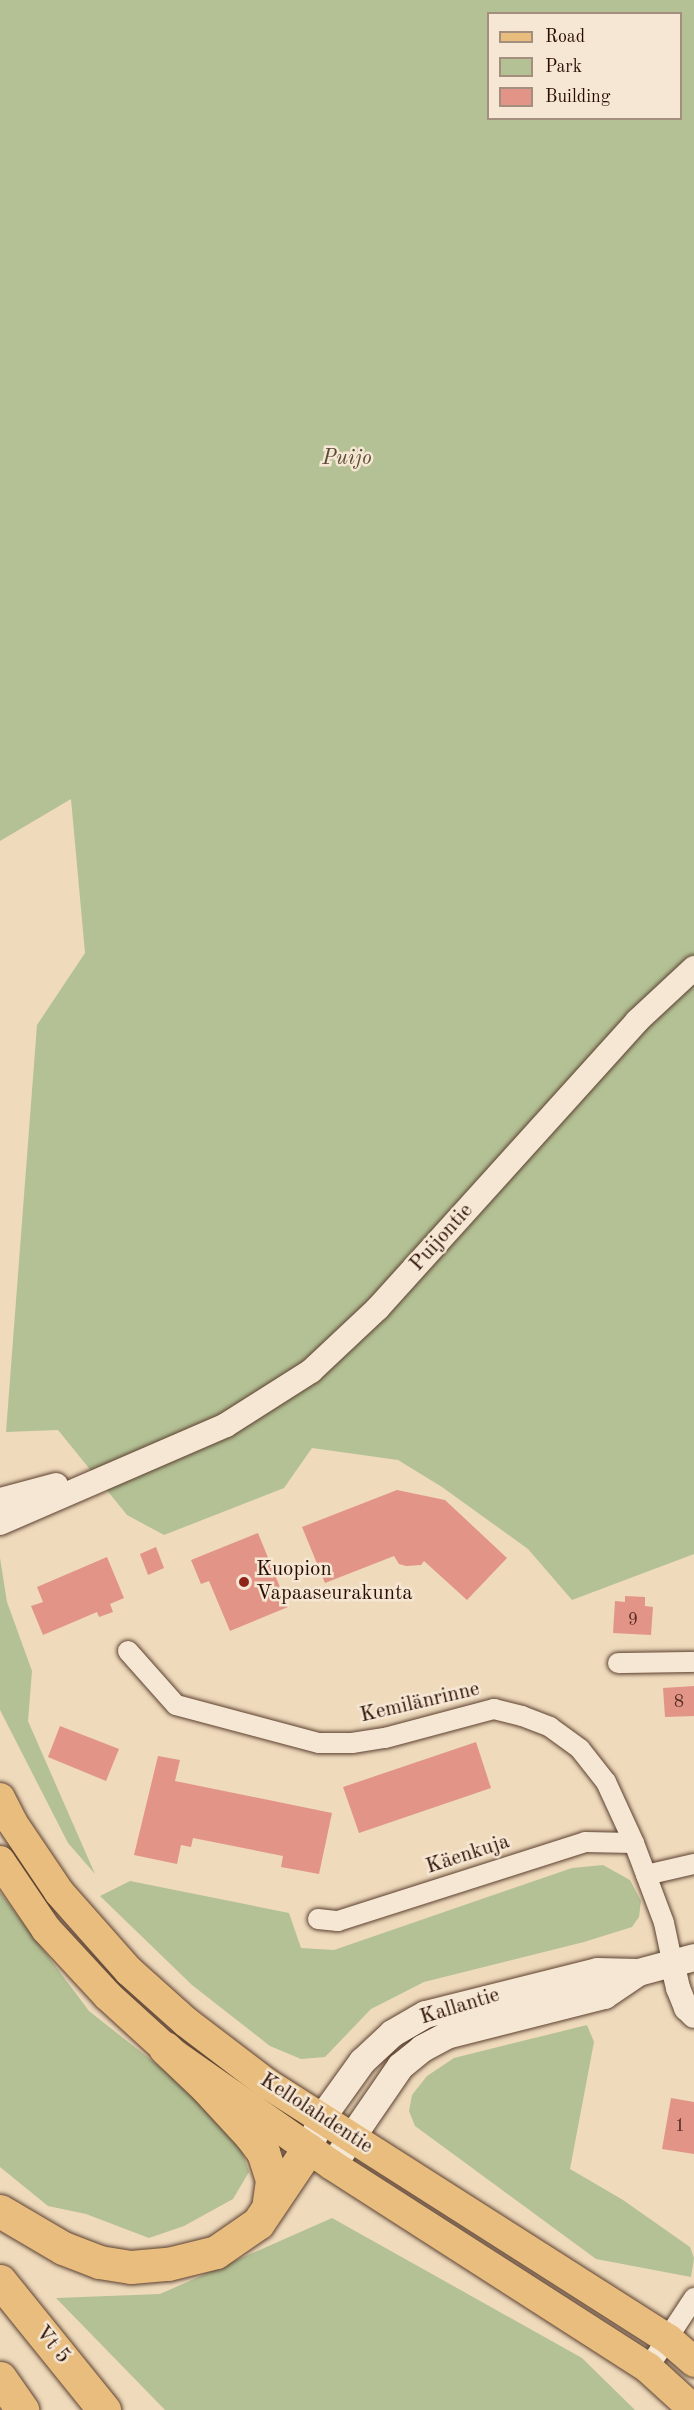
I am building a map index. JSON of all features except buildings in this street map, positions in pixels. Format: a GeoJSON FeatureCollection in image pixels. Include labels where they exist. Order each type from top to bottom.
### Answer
{"type":"FeatureCollection","features":[{"type":"Feature","properties":{"kind":"highway"},"geometry":{"type":"LineString","coordinates":[[165,2048],[252,2136],[262,2152],[272,2180],[268,2207]]}},
{"type":"Feature","properties":{"kind":"highway"},"geometry":{"type":"LineString","coordinates":[[0,2211],[63,2248],[99,2262],[131,2267],[168,2264],[216,2252],[258,2223],[268,2207],[320,2157]]}},
{"type":"Feature","properties":{"kind":"highway","name":"Vt 5"},"geometry":{"type":"LineString","coordinates":[[0,2281],[104,2410]]}},
{"type":"Feature","properties":{"kind":"highway"},"geometry":{"type":"LineString","coordinates":[[0,2378],[22,2410]]}},
{"type":"Feature","properties":{"kind":"main road","name":"Kellolahdentie"},"geometry":{"type":"LineString","coordinates":[[0,1798],[12,1822],[59,1892],[129,1971],[186,2022],[257,2076],[502,2235],[668,2339],[694,2362]]}},
{"type":"Feature","properties":{"kind":"main road","name":"Kellolahdentie"},"geometry":{"type":"LineString","coordinates":[[0,1861],[46,1929],[108,1996],[165,2048],[320,2157],[648,2368],[693,2410]]}},
{"type":"Feature","properties":{"kind":"main road","name":"Kallantie"},"geometry":{"type":"LineString","coordinates":[[320,2157],[321,2118],[362,2061],[392,2033],[425,2014],[597,1971],[638,1972],[683,1960]]}},
{"type":"Feature","properties":{"kind":"main road","name":"Kallantie"},"geometry":{"type":"LineString","coordinates":[[320,2157],[350,2135],[400,2066],[422,2048],[446,2035],[604,1995],[638,1972]]}},
{"type":"Feature","properties":{"kind":"street","name":"Puijontie"},"geometry":{"type":"LineString","coordinates":[[0,1522],[226,1425],[311,1371],[378,1308],[637,1022],[694,968]]}},
{"type":"Feature","properties":{"kind":"street","name":"Puijontie"},"geometry":{"type":"LineString","coordinates":[[0,1500],[151,1458]]}},
{"type":"Feature","properties":{"kind":"street","name":"Kemilänrinne"},"geometry":{"type":"LineString","coordinates":[[128,1651],[176,1706],[320,1743],[352,1743],[385,1738],[494,1709],[522,1716],[550,1727],[580,1749],[606,1782],[634,1843],[664,1923],[683,1960]]}},
{"type":"Feature","properties":{"kind":"street"},"geometry":{"type":"LineString","coordinates":[[618,1663],[694,1662]]}},
{"type":"Feature","properties":{"kind":"street","name":"Käenkuja"},"geometry":{"type":"LineString","coordinates":[[318,1919],[338,1921],[585,1842],[634,1843]]}},
{"type":"Feature","properties":{"kind":"street"},"geometry":{"type":"LineString","coordinates":[[646,1875],[694,1864]]}},
{"type":"Feature","properties":{"kind":"street"},"geometry":{"type":"LineString","coordinates":[[683,1960],[678,1988],[686,2008],[694,2016]]}},
{"type":"Feature","properties":{"kind":"street"},"geometry":{"type":"LineString","coordinates":[[648,2368],[694,2298]]}},
{"type":"Feature","properties":{"kind":"green space","name":"Puijo"},"geometry":{"type":"Polygon","coordinates":[[[0,0],[694,0],[694,1554],[572,1600],[528,1549],[442,1487],[398,1460],[312,1448],[284,1488],[164,1535],[127,1515],[58,1430],[6,1432],[37,1025],[85,953],[71,799],[0,841],[0,0]]]}},
{"type":"Feature","properties":{"kind":"green space"},"geometry":{"type":"Polygon","coordinates":[[[0,1558],[7,1602],[32,1671],[28,1721],[95,1874],[68,1843],[0,1710],[0,1558]]]}},
{"type":"Feature","properties":{"kind":"green space"},"geometry":{"type":"Polygon","coordinates":[[[603,1865],[630,1880],[641,1901],[639,1917],[632,1927],[584,1942],[424,1982],[371,2009],[325,2057],[301,2059],[270,2046],[192,1985],[100,1896],[130,1881],[289,1913],[301,1948],[334,1950],[572,1868],[603,1865]]]}},
{"type":"Feature","properties":{"kind":"green space"},"geometry":{"type":"Polygon","coordinates":[[[0,1892],[89,2011],[207,2104],[239,2142],[249,2172],[233,2199],[184,2226],[149,2238],[86,2214],[48,2206],[0,2167],[0,1892]]]}},
{"type":"Feature","properties":{"kind":"green space"},"geometry":{"type":"Polygon","coordinates":[[[587,2025],[594,2042],[570,2169],[623,2200],[690,2247],[694,2258],[691,2277],[596,2259],[415,2126],[409,2111],[412,2095],[427,2076],[454,2058],[587,2025]]]}},
{"type":"Feature","properties":{"kind":"green space"},"geometry":{"type":"Polygon","coordinates":[[[332,2218],[582,2358],[635,2410],[165,2410],[56,2298],[160,2294],[332,2218]]]}},
{"type":"Feature","properties":{"kind":"place","name":"Kuopion Vapaaseurakunta"},"geometry":{"type":"Point","coordinates":[244,1582]}}]}
